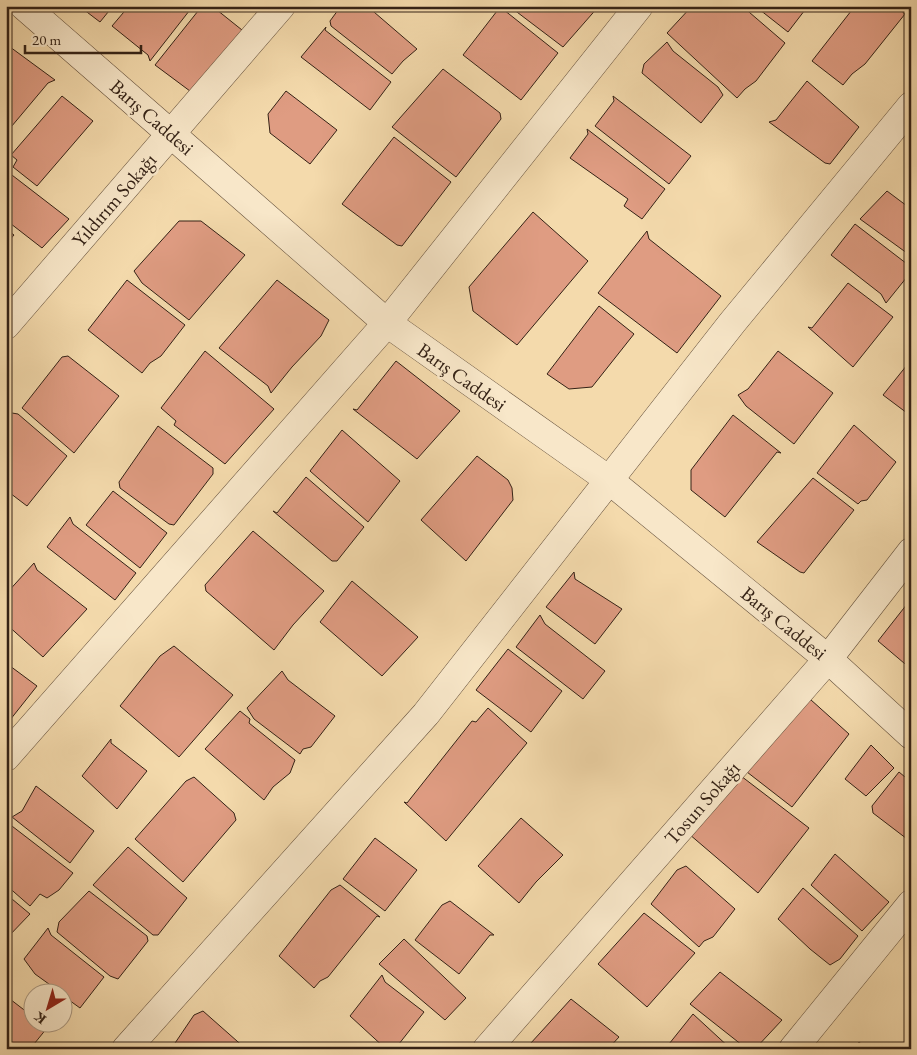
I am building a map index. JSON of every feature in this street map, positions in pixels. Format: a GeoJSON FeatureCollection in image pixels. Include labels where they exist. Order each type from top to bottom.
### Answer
{"type":"FeatureCollection","features":[{"type":"Feature","properties":{"kind":"street","name":"Barış Caddesi"},"geometry":{"type":"LineString","coordinates":[[24,6],[387,323],[609,480],[828,659],[911,735]]}},
{"type":"Feature","properties":{"kind":"street","name":"Yıldırım Sokağı"},"geometry":{"type":"LineString","coordinates":[[6,325],[281,6]]}},
{"type":"Feature","properties":{"kind":"street"},"geometry":{"type":"LineString","coordinates":[[6,757],[387,323],[639,6]]}},
{"type":"Feature","properties":{"kind":"street"},"geometry":{"type":"LineString","coordinates":[[126,1049],[426,714],[732,323],[911,106]]}},
{"type":"Feature","properties":{"kind":"street","name":"Tosun Sokağı"},"geometry":{"type":"LineString","coordinates":[[487,1049],[828,659],[911,552]]}},
{"type":"Feature","properties":{"kind":"street"},"geometry":{"type":"LineString","coordinates":[[794,1049],[911,904]]}},
{"type":"Feature","properties":{"kind":"building"},"geometry":{"type":"Polygon","coordinates":[[[79,6],[113,6],[100,22],[79,6]]]}},
{"type":"Feature","properties":{"kind":"building"},"geometry":{"type":"Polygon","coordinates":[[[129,6],[193,6],[150,61],[148,55],[112,26],[129,6]]]}},
{"type":"Feature","properties":{"kind":"building"},"geometry":{"type":"Polygon","coordinates":[[[202,6],[212,6],[247,34],[198,97],[155,65],[202,6]]]}},
{"type":"Feature","properties":{"kind":"building"},"geometry":{"type":"Polygon","coordinates":[[[341,6],[367,6],[417,49],[392,74],[331,26],[330,21],[341,6]]]}},
{"type":"Feature","properties":{"kind":"building"},"geometry":{"type":"Polygon","coordinates":[[[509,6],[599,6],[563,47],[509,6]]]}},
{"type":"Feature","properties":{"kind":"building"},"geometry":{"type":"Polygon","coordinates":[[[692,6],[742,6],[785,43],[756,81],[737,98],[667,33],[692,6]]]}},
{"type":"Feature","properties":{"kind":"building"},"geometry":{"type":"Polygon","coordinates":[[[755,6],[808,6],[788,32],[755,6]]]}},
{"type":"Feature","properties":{"kind":"building"},"geometry":{"type":"Polygon","coordinates":[[[855,6],[895,6],[905,14],[865,64],[852,74],[843,85],[812,61],[855,6]]]}},
{"type":"Feature","properties":{"kind":"building"},"geometry":{"type":"Polygon","coordinates":[[[504,10],[558,53],[521,100],[463,55],[497,11],[504,10]]]}},
{"type":"Feature","properties":{"kind":"building"},"geometry":{"type":"Polygon","coordinates":[[[326,27],[325,30],[391,82],[370,110],[301,57],[326,27]]]}},
{"type":"Feature","properties":{"kind":"building"},"geometry":{"type":"Polygon","coordinates":[[[667,42],[673,51],[718,87],[723,95],[701,123],[642,73],[644,64],[667,42]]]}},
{"type":"Feature","properties":{"kind":"building"},"geometry":{"type":"Polygon","coordinates":[[[6,44],[55,80],[48,83],[6,133],[6,44]]]}},
{"type":"Feature","properties":{"kind":"building"},"geometry":{"type":"Polygon","coordinates":[[[443,69],[500,113],[501,119],[456,177],[392,127],[443,69]]]}},
{"type":"Feature","properties":{"kind":"building"},"geometry":{"type":"Polygon","coordinates":[[[807,81],[859,127],[830,164],[825,163],[769,122],[776,120],[807,81]]]}},
{"type":"Feature","properties":{"kind":"building"},"geometry":{"type":"Polygon","coordinates":[[[286,91],[337,130],[310,164],[270,133],[268,114],[286,91]]]}},
{"type":"Feature","properties":{"kind":"building"},"geometry":{"type":"Polygon","coordinates":[[[62,96],[93,121],[37,186],[13,167],[17,160],[11,155],[62,96]]]}},
{"type":"Feature","properties":{"kind":"building"},"geometry":{"type":"Polygon","coordinates":[[[613,96],[691,156],[669,184],[595,126],[614,101],[613,96]]]}},
{"type":"Feature","properties":{"kind":"building"},"geometry":{"type":"Polygon","coordinates":[[[587,129],[665,189],[642,219],[624,206],[628,199],[570,158],[588,134],[587,129]]]}},
{"type":"Feature","properties":{"kind":"building"},"geometry":{"type":"Polygon","coordinates":[[[394,137],[451,182],[402,246],[397,245],[342,204],[394,137]]]}},
{"type":"Feature","properties":{"kind":"building"},"geometry":{"type":"Polygon","coordinates":[[[8,172],[69,219],[42,248],[6,220],[6,174],[8,172]]]}},
{"type":"Feature","properties":{"kind":"building"},"geometry":{"type":"Polygon","coordinates":[[[887,191],[911,209],[911,256],[860,219],[887,191]]]}},
{"type":"Feature","properties":{"kind":"building"},"geometry":{"type":"Polygon","coordinates":[[[533,212],[588,261],[517,345],[473,311],[469,287],[533,212]]]}},
{"type":"Feature","properties":{"kind":"building"},"geometry":{"type":"Polygon","coordinates":[[[179,221],[201,221],[245,255],[189,320],[142,283],[134,271],[179,221]]]}},
{"type":"Feature","properties":{"kind":"building"},"geometry":{"type":"Polygon","coordinates":[[[855,224],[911,267],[911,272],[886,303],[881,294],[831,255],[855,224]]]}},
{"type":"Feature","properties":{"kind":"building"},"geometry":{"type":"Polygon","coordinates":[[[6,229],[14,235],[6,244],[6,229]]]}},
{"type":"Feature","properties":{"kind":"building"},"geometry":{"type":"Polygon","coordinates":[[[647,231],[649,239],[721,296],[677,353],[598,293],[647,231]]]}},
{"type":"Feature","properties":{"kind":"building"},"geometry":{"type":"Polygon","coordinates":[[[127,280],[185,325],[161,356],[150,363],[142,373],[88,330],[127,280]]]}},
{"type":"Feature","properties":{"kind":"building"},"geometry":{"type":"Polygon","coordinates":[[[277,280],[329,320],[321,336],[271,393],[268,386],[219,348],[277,280]]]}},
{"type":"Feature","properties":{"kind":"building"},"geometry":{"type":"Polygon","coordinates":[[[848,283],[893,317],[853,367],[808,327],[812,328],[848,283]]]}},
{"type":"Feature","properties":{"kind":"building"},"geometry":{"type":"Polygon","coordinates":[[[599,306],[634,334],[592,387],[569,389],[547,374],[599,306]]]}},
{"type":"Feature","properties":{"kind":"building"},"geometry":{"type":"Polygon","coordinates":[[[205,351],[274,409],[225,464],[174,425],[176,421],[161,408],[205,351]]]}},
{"type":"Feature","properties":{"kind":"building"},"geometry":{"type":"Polygon","coordinates":[[[778,351],[833,393],[794,444],[746,406],[738,395],[748,389],[778,351]]]}},
{"type":"Feature","properties":{"kind":"building"},"geometry":{"type":"Polygon","coordinates":[[[68,356],[119,396],[74,453],[22,408],[62,357],[68,356]]]}},
{"type":"Feature","properties":{"kind":"building"},"geometry":{"type":"Polygon","coordinates":[[[911,360],[911,416],[883,395],[911,360]]]}},
{"type":"Feature","properties":{"kind":"building"},"geometry":{"type":"Polygon","coordinates":[[[396,361],[460,411],[417,459],[353,409],[357,410],[396,361]]]}},
{"type":"Feature","properties":{"kind":"building"},"geometry":{"type":"Polygon","coordinates":[[[12,413],[18,414],[67,456],[27,506],[6,490],[6,420],[12,413]]]}},
{"type":"Feature","properties":{"kind":"building"},"geometry":{"type":"Polygon","coordinates":[[[733,415],[781,453],[777,452],[725,517],[691,490],[691,470],[733,415]]]}},
{"type":"Feature","properties":{"kind":"building"},"geometry":{"type":"Polygon","coordinates":[[[854,425],[896,462],[867,500],[861,501],[858,504],[817,473],[854,425]]]}},
{"type":"Feature","properties":{"kind":"building"},"geometry":{"type":"Polygon","coordinates":[[[158,426],[213,468],[213,474],[174,525],[169,524],[120,488],[119,482],[158,426]]]}},
{"type":"Feature","properties":{"kind":"building"},"geometry":{"type":"Polygon","coordinates":[[[342,430],[400,481],[368,522],[310,471],[342,430]]]}},
{"type":"Feature","properties":{"kind":"building"},"geometry":{"type":"Polygon","coordinates":[[[477,456],[508,480],[512,488],[513,500],[466,561],[421,520],[477,456]]]}},
{"type":"Feature","properties":{"kind":"building"},"geometry":{"type":"Polygon","coordinates":[[[306,477],[364,527],[337,561],[332,561],[273,511],[277,513],[306,477]]]}},
{"type":"Feature","properties":{"kind":"building"},"geometry":{"type":"Polygon","coordinates":[[[813,478],[854,510],[804,573],[757,542],[813,478]]]}},
{"type":"Feature","properties":{"kind":"building"},"geometry":{"type":"Polygon","coordinates":[[[113,491],[167,533],[140,568],[86,525],[113,491]]]}},
{"type":"Feature","properties":{"kind":"building"},"geometry":{"type":"Polygon","coordinates":[[[70,517],[73,524],[136,573],[115,600],[47,547],[70,517]]]}},
{"type":"Feature","properties":{"kind":"building"},"geometry":{"type":"Polygon","coordinates":[[[253,531],[324,591],[293,625],[274,650],[206,591],[205,585],[253,531]]]}},
{"type":"Feature","properties":{"kind":"building"},"geometry":{"type":"Polygon","coordinates":[[[34,563],[37,570],[87,609],[43,657],[6,624],[6,594],[34,563]]]}},
{"type":"Feature","properties":{"kind":"building"},"geometry":{"type":"Polygon","coordinates":[[[574,572],[575,579],[622,609],[595,644],[546,607],[574,572]]]}},
{"type":"Feature","properties":{"kind":"building"},"geometry":{"type":"Polygon","coordinates":[[[352,581],[418,637],[382,676],[320,622],[352,581]]]}},
{"type":"Feature","properties":{"kind":"building"},"geometry":{"type":"Polygon","coordinates":[[[911,599],[911,669],[878,641],[911,599]]]}},
{"type":"Feature","properties":{"kind":"building"},"geometry":{"type":"Polygon","coordinates":[[[540,615],[545,624],[605,671],[583,699],[516,647],[540,615]]]}},
{"type":"Feature","properties":{"kind":"building"},"geometry":{"type":"Polygon","coordinates":[[[174,646],[233,695],[179,757],[120,706],[160,656],[174,646]]]}},
{"type":"Feature","properties":{"kind":"building"},"geometry":{"type":"Polygon","coordinates":[[[508,649],[562,691],[531,732],[476,690],[508,649]]]}},
{"type":"Feature","properties":{"kind":"building"},"geometry":{"type":"Polygon","coordinates":[[[6,663],[37,686],[6,725],[6,663]]]}},
{"type":"Feature","properties":{"kind":"building"},"geometry":{"type":"Polygon","coordinates":[[[282,671],[288,680],[335,716],[311,747],[303,749],[300,754],[254,719],[247,708],[282,671]]]}},
{"type":"Feature","properties":{"kind":"building"},"geometry":{"type":"Polygon","coordinates":[[[801,691],[849,734],[792,807],[738,765],[801,691]]]}},
{"type":"Feature","properties":{"kind":"building"},"geometry":{"type":"Polygon","coordinates":[[[488,708],[527,743],[446,841],[404,802],[407,803],[472,721],[476,722],[488,708]]]}},
{"type":"Feature","properties":{"kind":"building"},"geometry":{"type":"Polygon","coordinates":[[[240,711],[250,719],[249,723],[295,760],[290,773],[273,787],[264,800],[205,749],[240,711]]]}},
{"type":"Feature","properties":{"kind":"building"},"geometry":{"type":"Polygon","coordinates":[[[111,739],[111,743],[147,771],[117,809],[82,776],[111,739]]]}},
{"type":"Feature","properties":{"kind":"building"},"geometry":{"type":"Polygon","coordinates":[[[871,745],[894,768],[866,796],[845,779],[871,745]]]}},
{"type":"Feature","properties":{"kind":"building"},"geometry":{"type":"Polygon","coordinates":[[[899,772],[911,782],[911,842],[873,813],[872,806],[899,772]]]}},
{"type":"Feature","properties":{"kind":"building"},"geometry":{"type":"Polygon","coordinates":[[[741,776],[809,828],[758,893],[689,834],[741,776]]]}},
{"type":"Feature","properties":{"kind":"building"},"geometry":{"type":"Polygon","coordinates":[[[194,777],[234,813],[236,820],[183,882],[135,839],[186,781],[194,777]]]}},
{"type":"Feature","properties":{"kind":"building"},"geometry":{"type":"Polygon","coordinates":[[[36,786],[94,831],[70,863],[12,817],[22,811],[36,786]]]}},
{"type":"Feature","properties":{"kind":"building"},"geometry":{"type":"Polygon","coordinates":[[[521,818],[563,855],[536,882],[519,903],[478,866],[521,818]]]}},
{"type":"Feature","properties":{"kind":"building"},"geometry":{"type":"Polygon","coordinates":[[[8,823],[73,873],[59,890],[47,898],[40,894],[30,906],[6,885],[6,825],[8,823]]]}},
{"type":"Feature","properties":{"kind":"building"},"geometry":{"type":"Polygon","coordinates":[[[375,838],[417,870],[385,911],[343,879],[375,838]]]}},
{"type":"Feature","properties":{"kind":"building"},"geometry":{"type":"Polygon","coordinates":[[[128,847],[187,898],[158,935],[153,935],[93,885],[128,847]]]}},
{"type":"Feature","properties":{"kind":"building"},"geometry":{"type":"Polygon","coordinates":[[[835,854],[889,902],[862,931],[811,885],[835,854]]]}},
{"type":"Feature","properties":{"kind":"building"},"geometry":{"type":"Polygon","coordinates":[[[686,866],[735,909],[713,937],[704,941],[699,947],[651,904],[677,870],[686,866]]]}},
{"type":"Feature","properties":{"kind":"building"},"geometry":{"type":"Polygon","coordinates":[[[340,885],[380,917],[377,916],[328,977],[320,981],[314,988],[279,956],[331,890],[340,885]]]}},
{"type":"Feature","properties":{"kind":"building"},"geometry":{"type":"Polygon","coordinates":[[[803,888],[858,936],[840,959],[830,965],[778,919],[803,888]]]}},
{"type":"Feature","properties":{"kind":"building"},"geometry":{"type":"Polygon","coordinates":[[[89,891],[147,936],[148,941],[118,979],[110,976],[57,932],[59,922],[89,891]]]}},
{"type":"Feature","properties":{"kind":"building"},"geometry":{"type":"Polygon","coordinates":[[[6,894],[30,914],[6,939],[6,894]]]}},
{"type":"Feature","properties":{"kind":"building"},"geometry":{"type":"Polygon","coordinates":[[[450,901],[494,935],[490,935],[459,974],[415,940],[442,905],[450,901]]]}},
{"type":"Feature","properties":{"kind":"building"},"geometry":{"type":"Polygon","coordinates":[[[644,913],[695,953],[647,1007],[598,964],[644,913]]]}},
{"type":"Feature","properties":{"kind":"building"},"geometry":{"type":"Polygon","coordinates":[[[48,928],[51,935],[104,977],[80,1008],[72,1002],[72,982],[46,982],[35,974],[24,959],[48,928]]]}},
{"type":"Feature","properties":{"kind":"building"},"geometry":{"type":"Polygon","coordinates":[[[404,939],[466,998],[445,1020],[379,964],[404,939]]]}},
{"type":"Feature","properties":{"kind":"building"},"geometry":{"type":"Polygon","coordinates":[[[720,972],[782,1020],[755,1049],[747,1049],[690,1004],[720,972]]]}},
{"type":"Feature","properties":{"kind":"building"},"geometry":{"type":"Polygon","coordinates":[[[382,975],[385,982],[424,1012],[395,1049],[386,1049],[350,1016],[382,975]]]}},
{"type":"Feature","properties":{"kind":"building"},"geometry":{"type":"Polygon","coordinates":[[[6,996],[22,1008],[22,1032],[44,1032],[30,1049],[6,1049],[6,996]]]}},
{"type":"Feature","properties":{"kind":"building"},"geometry":{"type":"Polygon","coordinates":[[[571,999],[619,1037],[608,1049],[536,1049],[530,1044],[571,999]]]}},
{"type":"Feature","properties":{"kind":"building"},"geometry":{"type":"Polygon","coordinates":[[[203,1011],[246,1049],[171,1049],[194,1015],[203,1011]]]}},
{"type":"Feature","properties":{"kind":"building"},"geometry":{"type":"Polygon","coordinates":[[[693,1014],[731,1049],[665,1049],[693,1014]]]}},
{"type":"Feature","properties":{"kind":"building"},"geometry":{"type":"Polygon","coordinates":[[[859,1042],[867,1049],[854,1049],[859,1042]]]}}]}
